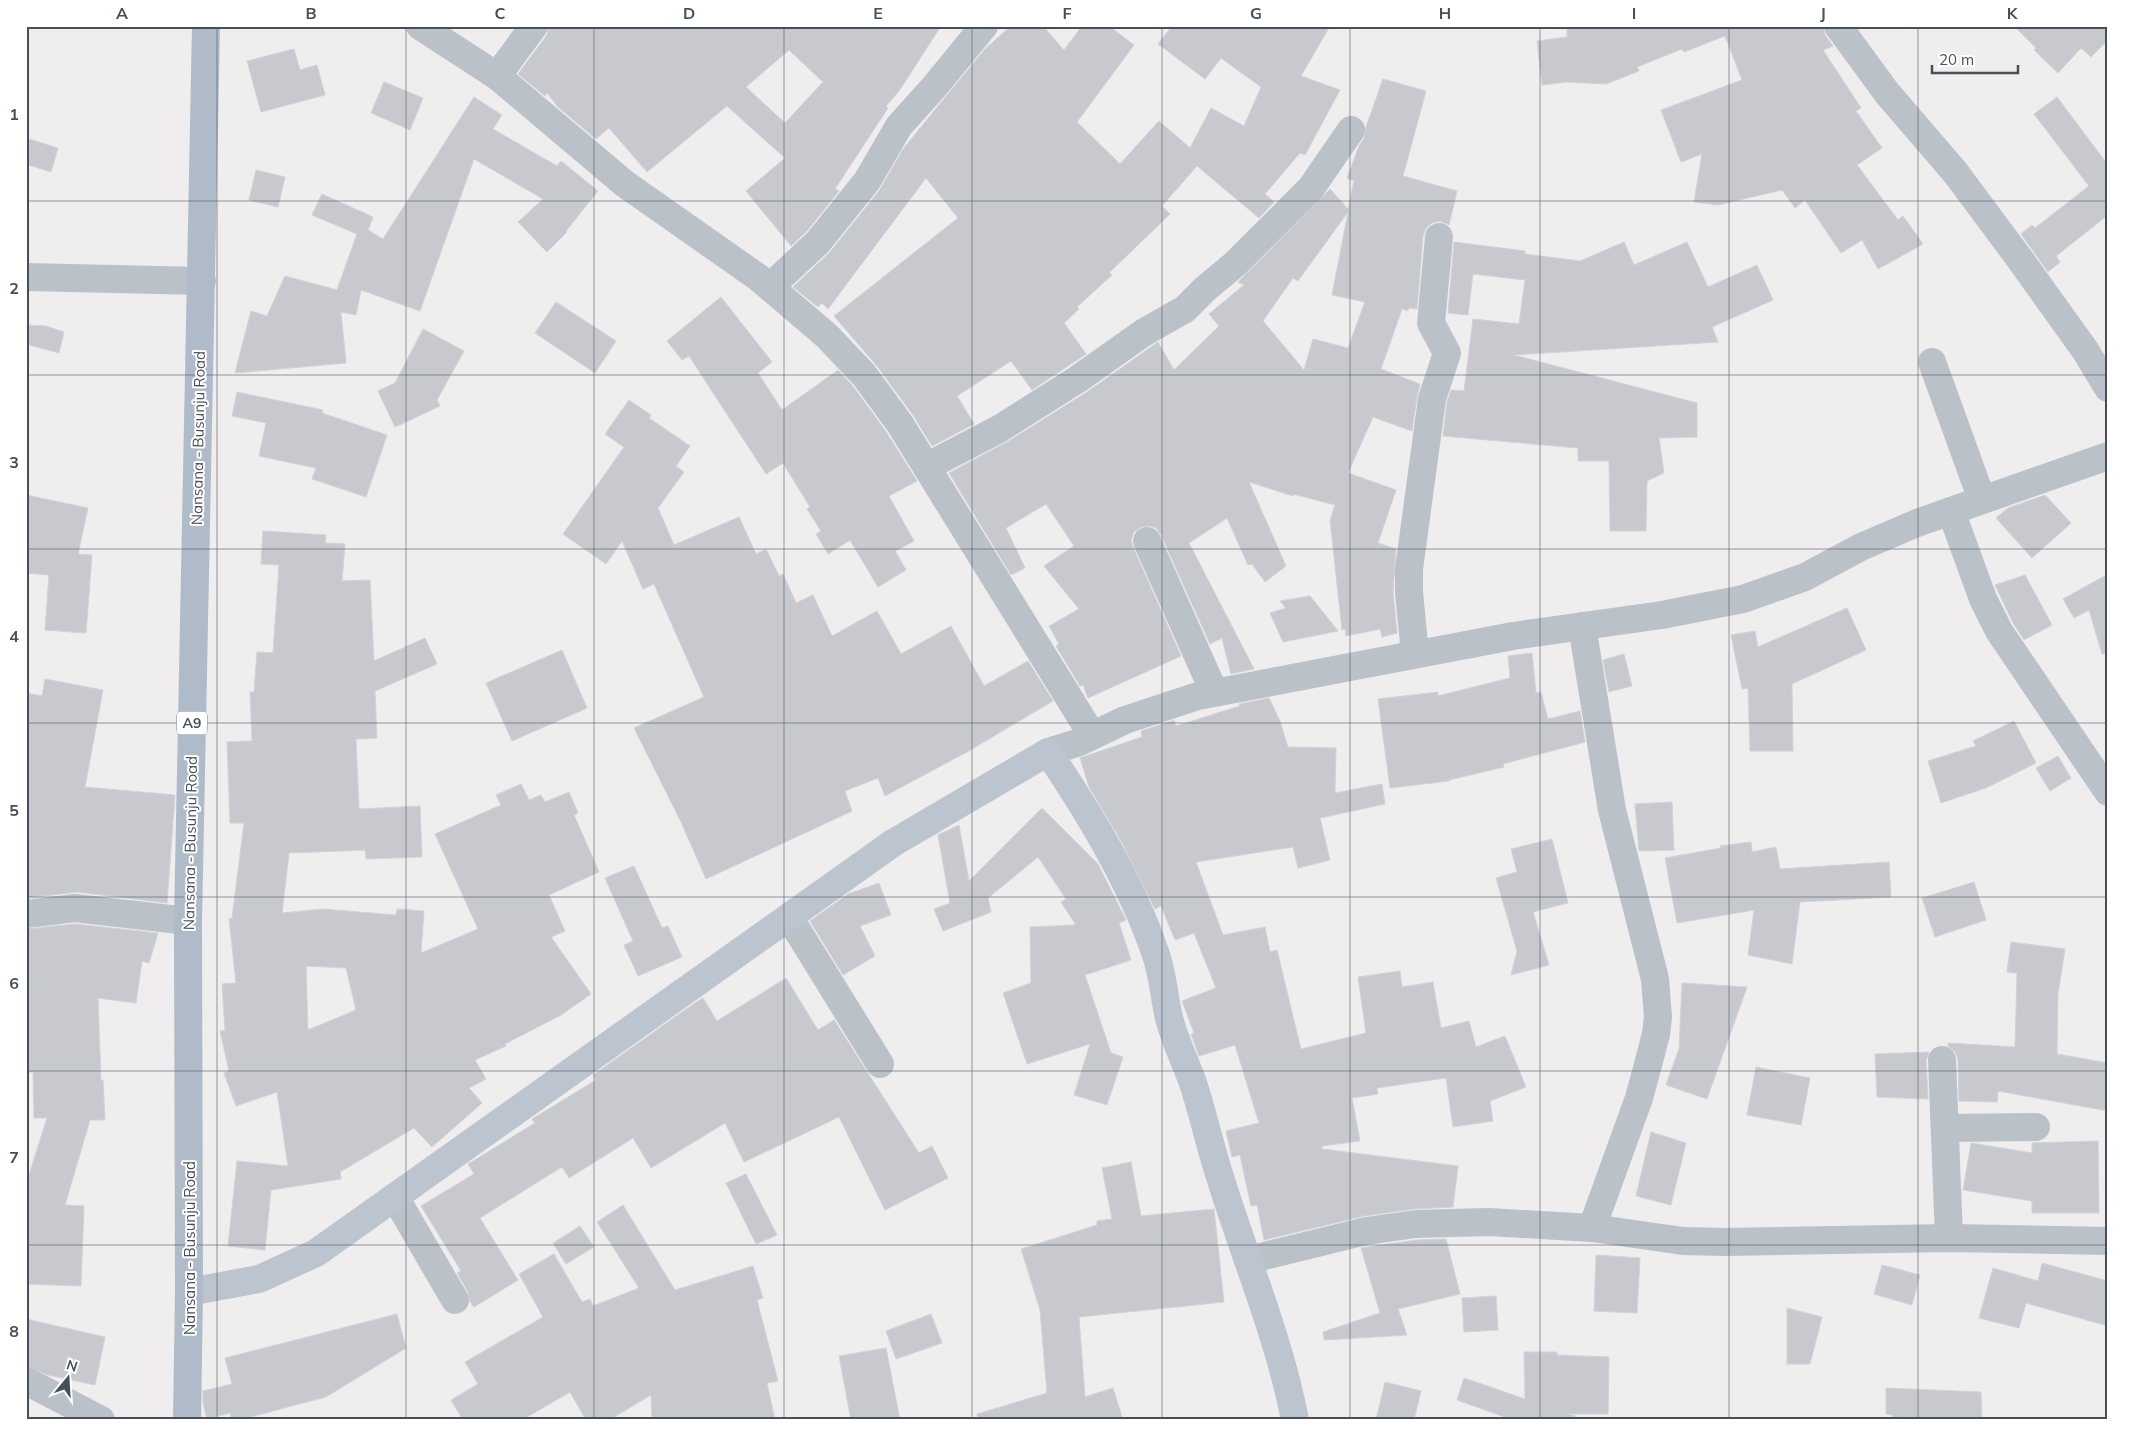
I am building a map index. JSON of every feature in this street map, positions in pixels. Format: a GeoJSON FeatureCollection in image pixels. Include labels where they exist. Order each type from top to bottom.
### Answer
{"type":"FeatureCollection","features":[{"type":"Feature","properties":{"kind":"main road","name":"Nansana - Busunju Road"},"geometry":{"type":"LineString","coordinates":[[187,1420],[189,1292],[188,922],[206,26]]}},
{"type":"Feature","properties":{"kind":"street"},"geometry":{"type":"LineString","coordinates":[[420,26],[497,76],[625,184],[759,278],[827,336],[864,375],[928,466],[1092,736]]}},
{"type":"Feature","properties":{"kind":"street"},"geometry":{"type":"LineString","coordinates":[[497,76],[534,26]]}},
{"type":"Feature","properties":{"kind":"street"},"geometry":{"type":"LineString","coordinates":[[770,287],[818,242],[867,181],[899,126],[935,86],[984,26]]}},
{"type":"Feature","properties":{"kind":"street"},"geometry":{"type":"LineString","coordinates":[[1838,26],[1887,93],[1955,172],[2008,242],[2085,350],[2108,388]]}},
{"type":"Feature","properties":{"kind":"street"},"geometry":{"type":"LineString","coordinates":[[928,466],[999,429],[1078,379],[1143,333],[1185,309],[1235,264],[1311,188],[1351,130]]}},
{"type":"Feature","properties":{"kind":"street"},"geometry":{"type":"LineString","coordinates":[[1416,654],[1409,592],[1409,569],[1432,399],[1447,353],[1431,323],[1439,237]]}},
{"type":"Feature","properties":{"kind":"street"},"geometry":{"type":"LineString","coordinates":[[26,277],[202,281]]}},
{"type":"Feature","properties":{"kind":"street"},"geometry":{"type":"LineString","coordinates":[[1932,362],[1982,500]]}},
{"type":"Feature","properties":{"kind":"street"},"geometry":{"type":"LineString","coordinates":[[189,1292],[259,1279],[316,1253],[893,843],[1048,752],[1077,743],[1125,720],[1161,706],[1214,692],[1416,654],[1671,613],[1742,599],[1805,577],[1917,522],[2108,456]]}},
{"type":"Feature","properties":{"kind":"street"},"geometry":{"type":"LineString","coordinates":[[1951,511],[1983,598],[1999,631],[2108,792]]}},
{"type":"Feature","properties":{"kind":"street"},"geometry":{"type":"LineString","coordinates":[[1147,541],[1214,692]]}},
{"type":"Feature","properties":{"kind":"street"},"geometry":{"type":"LineString","coordinates":[[1582,626],[1612,810],[1656,979],[1658,998],[1656,1034],[1650,1061],[1639,1098],[1592,1228]]}},
{"type":"Feature","properties":{"kind":"street"},"geometry":{"type":"LineString","coordinates":[[1048,752],[1080,800],[1104,843],[1130,892],[1156,953],[1169,1018],[1192,1082],[1220,1177],[1282,1367],[1295,1420]]}},
{"type":"Feature","properties":{"kind":"street"},"geometry":{"type":"LineString","coordinates":[[26,914],[75,908],[188,922]]}},
{"type":"Feature","properties":{"kind":"street"},"geometry":{"type":"LineString","coordinates":[[789,917],[880,1064]]}},
{"type":"Feature","properties":{"kind":"street"},"geometry":{"type":"LineString","coordinates":[[1942,1060],[1949,1238]]}},
{"type":"Feature","properties":{"kind":"street"},"geometry":{"type":"LineString","coordinates":[[1945,1128],[2036,1127]]}},
{"type":"Feature","properties":{"kind":"street"},"geometry":{"type":"LineString","coordinates":[[395,1197],[455,1300]]}},
{"type":"Feature","properties":{"kind":"street"},"geometry":{"type":"LineString","coordinates":[[1248,1260],[1366,1232],[1416,1224],[1489,1222],[1592,1228],[1675,1240],[1700,1241],[1949,1238],[2108,1241]]}},
{"type":"Feature","properties":{"kind":"street"},"geometry":{"type":"LineString","coordinates":[[26,1381],[101,1420]]}},
{"type":"Feature","properties":{"kind":"building"},"geometry":{"type":"Polygon","coordinates":[[[549,26],[941,26],[899,91],[886,106],[888,108],[835,189],[839,191],[807,231],[791,246],[746,191],[785,158],[727,106],[647,172],[609,128],[596,139],[558,107],[547,93],[545,96],[518,74],[547,35],[549,26]],[[789,50],[746,87],[785,123],[823,82],[789,50]]]}},
{"type":"Feature","properties":{"kind":"building"},"geometry":{"type":"Polygon","coordinates":[[[1011,26],[1043,26],[1064,50],[1082,26],[1109,26],[1134,45],[1077,122],[1120,164],[1159,121],[1190,148],[1211,108],[1244,126],[1261,87],[1221,58],[1205,79],[1158,44],[1172,26],[1330,26],[1301,76],[1340,90],[1305,155],[1300,153],[1265,194],[1274,202],[1259,218],[1197,166],[1162,206],[1170,214],[1109,273],[1112,275],[1077,307],[1079,309],[1064,323],[1086,354],[1032,390],[1011,361],[957,396],[974,424],[932,446],[913,415],[877,366],[834,316],[958,218],[926,178],[828,309],[822,303],[818,307],[793,287],[830,252],[879,191],[903,149],[985,49],[1011,26]]]}},
{"type":"Feature","properties":{"kind":"building"},"geometry":{"type":"Polygon","coordinates":[[[1567,26],[1823,26],[1825,35],[1833,46],[1823,50],[1861,108],[1856,111],[1882,148],[1857,165],[1898,220],[1903,216],[1923,244],[1878,269],[1862,240],[1841,253],[1805,200],[1795,208],[1782,190],[1718,205],[1694,202],[1702,154],[1681,162],[1661,110],[1742,80],[1725,36],[1684,52],[1682,49],[1637,67],[1639,71],[1606,84],[1567,82],[1542,85],[1537,41],[1567,37],[1567,26]]]}},
{"type":"Feature","properties":{"kind":"building"},"geometry":{"type":"Polygon","coordinates":[[[2014,26],[2108,26],[2108,40],[2091,57],[2081,48],[2058,73],[2034,50],[2036,48],[2014,26]]]}},
{"type":"Feature","properties":{"kind":"building"},"geometry":{"type":"Polygon","coordinates":[[[294,49],[300,70],[317,65],[325,95],[261,112],[247,61],[294,49]]]}},
{"type":"Feature","properties":{"kind":"building"},"geometry":{"type":"Polygon","coordinates":[[[1383,79],[1426,91],[1403,176],[1457,191],[1449,225],[1440,221],[1432,223],[1426,228],[1423,236],[1417,309],[1409,308],[1408,311],[1402,309],[1381,369],[1420,384],[1412,431],[1373,417],[1348,473],[1396,490],[1378,543],[1396,549],[1393,592],[1397,633],[1382,637],[1380,629],[1346,636],[1345,629],[1342,630],[1330,520],[1335,505],[1293,494],[1293,496],[1249,482],[1286,566],[1265,582],[1252,564],[1248,565],[1227,518],[1189,543],[1254,669],[1231,674],[1222,638],[1210,644],[1161,535],[1156,528],[1149,526],[1141,527],[1134,532],[1131,540],[1133,547],[1181,656],[1088,698],[1083,685],[1080,686],[1056,646],[1059,644],[1049,626],[1079,609],[1044,566],[1074,546],[1046,504],[1006,528],[1025,568],[1011,575],[949,473],[1007,442],[1087,392],[1158,342],[1174,370],[1219,326],[1209,314],[1244,285],[1238,282],[1330,189],[1348,209],[1354,181],[1347,178],[1364,138],[1383,79]],[[1348,212],[1298,281],[1293,278],[1263,321],[1304,370],[1313,339],[1348,348],[1365,302],[1332,295],[1348,212]]]}},
{"type":"Feature","properties":{"kind":"building"},"geometry":{"type":"Polygon","coordinates":[[[384,82],[423,98],[410,130],[371,113],[384,82]]]}},
{"type":"Feature","properties":{"kind":"building"},"geometry":{"type":"Polygon","coordinates":[[[474,97],[502,115],[493,129],[557,166],[561,161],[598,191],[567,232],[547,252],[518,222],[543,199],[474,159],[420,311],[361,290],[356,315],[341,312],[346,363],[235,373],[251,311],[267,316],[285,276],[337,290],[357,234],[312,215],[322,194],[373,217],[368,230],[383,239],[474,97]]]}},
{"type":"Feature","properties":{"kind":"building"},"geometry":{"type":"Polygon","coordinates":[[[2057,97],[2108,165],[2108,215],[2056,256],[2060,262],[2048,272],[2021,234],[2032,225],[2035,228],[2089,186],[2034,114],[2057,97]]]}},
{"type":"Feature","properties":{"kind":"building"},"geometry":{"type":"Polygon","coordinates":[[[26,138],[58,148],[51,172],[26,164],[26,138]]]}},
{"type":"Feature","properties":{"kind":"building"},"geometry":{"type":"Polygon","coordinates":[[[256,170],[285,177],[278,207],[249,200],[256,170]]]}},
{"type":"Feature","properties":{"kind":"building"},"geometry":{"type":"Polygon","coordinates":[[[1454,242],[1525,251],[1525,254],[1580,261],[1624,242],[1634,265],[1687,242],[1708,287],[1757,265],[1773,300],[1712,327],[1718,342],[1514,355],[1697,403],[1697,437],[1659,438],[1664,473],[1647,481],[1646,531],[1610,531],[1609,461],[1578,461],[1578,448],[1443,436],[1447,402],[1451,390],[1464,391],[1473,319],[1519,324],[1525,280],[1473,274],[1468,315],[1448,313],[1454,242]]]}},
{"type":"Feature","properties":{"kind":"building"},"geometry":{"type":"Polygon","coordinates":[[[721,297],[772,362],[758,373],[782,410],[838,370],[852,385],[887,433],[917,481],[889,496],[914,541],[895,551],[906,570],[878,587],[850,540],[828,554],[816,534],[821,531],[807,509],[810,507],[783,463],[766,474],[689,356],[682,360],[667,341],[721,297]]]}},
{"type":"Feature","properties":{"kind":"building"},"geometry":{"type":"Polygon","coordinates":[[[556,302],[616,341],[595,373],[535,333],[556,302]]]}},
{"type":"Feature","properties":{"kind":"building"},"geometry":{"type":"Polygon","coordinates":[[[26,325],[46,326],[64,332],[59,353],[26,344],[26,325]]]}},
{"type":"Feature","properties":{"kind":"building"},"geometry":{"type":"Polygon","coordinates":[[[423,329],[464,351],[437,400],[440,406],[395,427],[378,391],[395,383],[423,329]]]}},
{"type":"Feature","properties":{"kind":"building"},"geometry":{"type":"Polygon","coordinates":[[[237,392],[323,410],[322,413],[387,435],[366,497],[312,479],[316,468],[259,456],[266,423],[232,416],[237,392]]]}},
{"type":"Feature","properties":{"kind":"building"},"geometry":{"type":"Polygon","coordinates":[[[629,400],[651,415],[649,418],[690,446],[676,466],[684,472],[658,508],[674,545],[739,517],[756,554],[766,549],[779,576],[783,574],[796,603],[813,595],[832,636],[877,611],[901,654],[951,626],[984,686],[1028,661],[1053,701],[967,752],[885,796],[878,778],[845,791],[852,811],[706,879],[681,822],[634,728],[704,697],[654,584],[643,589],[622,541],[606,564],[563,534],[624,447],[605,434],[629,400]]]}},
{"type":"Feature","properties":{"kind":"building"},"geometry":{"type":"Polygon","coordinates":[[[26,495],[88,508],[78,554],[92,555],[86,633],[45,630],[49,575],[26,573],[26,495]]]}},
{"type":"Feature","properties":{"kind":"building"},"geometry":{"type":"Polygon","coordinates":[[[2045,495],[2071,523],[2032,558],[1996,518],[2008,508],[2045,495]]]}},
{"type":"Feature","properties":{"kind":"building"},"geometry":{"type":"Polygon","coordinates":[[[263,531],[326,535],[325,543],[345,544],[342,581],[370,580],[374,661],[425,638],[437,664],[375,691],[377,738],[356,739],[359,809],[420,806],[422,857],[366,859],[365,850],[289,853],[282,913],[322,909],[396,915],[397,909],[424,911],[421,953],[478,929],[435,834],[501,805],[496,795],[521,784],[529,800],[541,795],[545,802],[569,792],[578,813],[574,815],[599,872],[549,895],[565,931],[551,937],[591,994],[561,1015],[505,1044],[506,1046],[475,1060],[486,1079],[469,1088],[482,1103],[432,1147],[414,1128],[340,1172],[341,1179],[271,1190],[265,1250],[228,1246],[237,1161],[288,1166],[277,1092],[236,1106],[224,1073],[229,1071],[220,1031],[225,1030],[222,984],[236,983],[229,919],[232,918],[244,823],[230,823],[227,742],[252,741],[250,692],[254,692],[257,652],[273,653],[279,565],[261,564],[263,531]],[[306,966],[308,1030],[356,1010],[346,968],[306,966]]]}},
{"type":"Feature","properties":{"kind":"building"},"geometry":{"type":"Polygon","coordinates":[[[2108,574],[2108,653],[2102,654],[2089,610],[2074,618],[2063,599],[2108,574]]]}},
{"type":"Feature","properties":{"kind":"building"},"geometry":{"type":"Polygon","coordinates":[[[2025,575],[2052,625],[2024,640],[2013,623],[1995,585],[2025,575]]]}},
{"type":"Feature","properties":{"kind":"building"},"geometry":{"type":"Polygon","coordinates":[[[1310,596],[1338,631],[1283,642],[1270,613],[1286,608],[1280,601],[1310,596]]]}},
{"type":"Feature","properties":{"kind":"building"},"geometry":{"type":"Polygon","coordinates":[[[1847,608],[1866,650],[1792,684],[1793,751],[1750,751],[1748,688],[1742,689],[1731,635],[1755,631],[1758,647],[1847,608]]]}},
{"type":"Feature","properties":{"kind":"building"},"geometry":{"type":"Polygon","coordinates":[[[562,650],[587,708],[512,741],[486,683],[562,650]]]}},
{"type":"Feature","properties":{"kind":"building"},"geometry":{"type":"Polygon","coordinates":[[[1532,653],[1536,693],[1541,692],[1548,719],[1580,711],[1585,742],[1503,764],[1504,767],[1449,781],[1390,788],[1378,699],[1438,692],[1438,696],[1510,678],[1508,656],[1532,653]]]}},
{"type":"Feature","properties":{"kind":"building"},"geometry":{"type":"Polygon","coordinates":[[[1624,654],[1632,686],[1609,692],[1603,660],[1624,654]]]}},
{"type":"Feature","properties":{"kind":"building"},"geometry":{"type":"Polygon","coordinates":[[[45,679],[103,690],[85,787],[175,795],[167,903],[77,892],[26,898],[26,693],[42,696],[45,679]]]}},
{"type":"Feature","properties":{"kind":"building"},"geometry":{"type":"Polygon","coordinates":[[[1269,698],[1280,721],[1288,747],[1336,748],[1335,793],[1382,784],[1385,804],[1320,818],[1330,860],[1298,868],[1293,847],[1196,862],[1223,935],[1265,927],[1270,952],[1277,950],[1301,1049],[1366,1033],[1358,977],[1400,971],[1402,987],[1433,982],[1441,1028],[1469,1021],[1476,1047],[1505,1036],[1526,1087],[1490,1101],[1493,1121],[1453,1127],[1446,1078],[1377,1088],[1378,1094],[1352,1098],[1360,1141],[1322,1146],[1322,1149],[1458,1166],[1453,1207],[1414,1209],[1364,1216],[1264,1240],[1257,1205],[1251,1206],[1240,1155],[1232,1157],[1226,1131],[1259,1123],[1235,1045],[1199,1056],[1191,1034],[1194,1033],[1182,1001],[1216,988],[1194,933],[1175,940],[1161,906],[1155,909],[1121,841],[1089,787],[1080,758],[1142,737],[1141,731],[1174,720],[1176,726],[1240,706],[1239,704],[1269,698]]]}},
{"type":"Feature","properties":{"kind":"building"},"geometry":{"type":"Polygon","coordinates":[[[2014,721],[2036,763],[1986,788],[1941,803],[1928,761],[1976,746],[1973,741],[2014,721]]]}},
{"type":"Feature","properties":{"kind":"building"},"geometry":{"type":"Polygon","coordinates":[[[2058,756],[2071,778],[2050,791],[2036,768],[2058,756]]]}},
{"type":"Feature","properties":{"kind":"building"},"geometry":{"type":"Polygon","coordinates":[[[1672,802],[1674,850],[1639,851],[1635,804],[1672,802]]]}},
{"type":"Feature","properties":{"kind":"building"},"geometry":{"type":"Polygon","coordinates":[[[1042,808],[1098,864],[1126,920],[1119,923],[1131,960],[1085,975],[1111,1053],[1123,1057],[1107,1105],[1074,1095],[1090,1044],[1027,1064],[1003,993],[1031,983],[1030,927],[1076,925],[1061,902],[1066,899],[1038,857],[988,898],[991,912],[943,931],[934,909],[950,903],[938,835],[959,825],[969,881],[1042,808]]]}},
{"type":"Feature","properties":{"kind":"building"},"geometry":{"type":"Polygon","coordinates":[[[1552,839],[1568,903],[1533,912],[1549,965],[1511,975],[1517,951],[1496,878],[1517,872],[1511,849],[1552,839]]]}},
{"type":"Feature","properties":{"kind":"building"},"geometry":{"type":"Polygon","coordinates":[[[1751,842],[1752,852],[1776,847],[1780,869],[1889,862],[1891,897],[1800,902],[1792,964],[1748,955],[1754,910],[1677,923],[1665,858],[1721,848],[1720,846],[1751,842]]]}},
{"type":"Feature","properties":{"kind":"building"},"geometry":{"type":"Polygon","coordinates":[[[634,866],[662,928],[668,926],[682,957],[638,976],[624,945],[633,941],[605,878],[634,866]]]}},
{"type":"Feature","properties":{"kind":"building"},"geometry":{"type":"Polygon","coordinates":[[[1974,882],[1986,920],[1935,937],[1922,898],[1974,882]]]}},
{"type":"Feature","properties":{"kind":"building"},"geometry":{"type":"Polygon","coordinates":[[[879,883],[891,915],[860,926],[875,956],[843,975],[810,921],[848,894],[879,883]]]}},
{"type":"Feature","properties":{"kind":"building"},"geometry":{"type":"Polygon","coordinates":[[[75,924],[158,933],[149,963],[142,961],[136,1003],[98,998],[101,1080],[103,1080],[105,1120],[90,1120],[65,1205],[84,1206],[81,1286],[26,1284],[26,1184],[47,1118],[34,1118],[33,1072],[26,1072],[26,929],[75,924]]]}},
{"type":"Feature","properties":{"kind":"building"},"geometry":{"type":"Polygon","coordinates":[[[2011,942],[2065,949],[2058,994],[2057,1054],[2108,1063],[2108,1111],[1998,1091],[1997,1102],[1959,1101],[1958,1059],[1955,1052],[1948,1046],[1948,1043],[2015,1047],[2017,973],[2007,972],[2011,942]]]}},
{"type":"Feature","properties":{"kind":"building"},"geometry":{"type":"Polygon","coordinates":[[[786,978],[818,1030],[834,1020],[919,1153],[932,1146],[948,1178],[885,1210],[839,1117],[744,1162],[725,1123],[651,1168],[633,1138],[569,1178],[562,1167],[480,1218],[518,1280],[474,1307],[457,1273],[461,1271],[421,1206],[474,1174],[468,1164],[535,1123],[532,1119],[596,1080],[593,1075],[703,998],[717,1021],[786,978]]]}},
{"type":"Feature","properties":{"kind":"building"},"geometry":{"type":"Polygon","coordinates":[[[1682,983],[1747,987],[1707,1099],[1666,1085],[1679,1049],[1682,983]]]}},
{"type":"Feature","properties":{"kind":"building"},"geometry":{"type":"Polygon","coordinates":[[[1929,1052],[1926,1061],[1928,1099],[1877,1097],[1875,1054],[1929,1052]]]}},
{"type":"Feature","properties":{"kind":"building"},"geometry":{"type":"Polygon","coordinates":[[[1756,1067],[1810,1078],[1801,1125],[1747,1115],[1756,1067]]]}},
{"type":"Feature","properties":{"kind":"building"},"geometry":{"type":"Polygon","coordinates":[[[1651,1132],[1686,1143],[1671,1205],[1636,1196],[1651,1132]]]}},
{"type":"Feature","properties":{"kind":"building"},"geometry":{"type":"Polygon","coordinates":[[[2098,1141],[2099,1213],[2032,1213],[2032,1201],[1963,1190],[1971,1143],[2032,1153],[2032,1143],[2098,1141]]]}},
{"type":"Feature","properties":{"kind":"building"},"geometry":{"type":"Polygon","coordinates":[[[1131,1162],[1141,1216],[1214,1209],[1224,1302],[1079,1317],[1085,1397],[1113,1388],[1123,1420],[978,1420],[977,1414],[1047,1393],[1040,1310],[1021,1249],[1097,1225],[1097,1221],[1112,1219],[1102,1168],[1131,1162]]]}},
{"type":"Feature","properties":{"kind":"building"},"geometry":{"type":"Polygon","coordinates":[[[746,1174],[777,1235],[756,1244],[726,1183],[746,1174]]]}},
{"type":"Feature","properties":{"kind":"building"},"geometry":{"type":"Polygon","coordinates":[[[623,1205],[675,1290],[753,1266],[763,1298],[757,1300],[778,1381],[767,1383],[775,1420],[652,1420],[651,1395],[609,1420],[586,1420],[570,1392],[522,1420],[463,1420],[451,1400],[478,1384],[465,1362],[543,1317],[519,1274],[554,1254],[582,1302],[590,1299],[593,1306],[639,1288],[597,1222],[623,1205]]]}},
{"type":"Feature","properties":{"kind":"building"},"geometry":{"type":"Polygon","coordinates":[[[580,1226],[594,1247],[566,1264],[553,1243],[580,1226]]]}},
{"type":"Feature","properties":{"kind":"building"},"geometry":{"type":"Polygon","coordinates":[[[1446,1239],[1460,1294],[1398,1309],[1407,1335],[1324,1340],[1323,1332],[1380,1313],[1361,1248],[1417,1240],[1446,1239]]]}},
{"type":"Feature","properties":{"kind":"building"},"geometry":{"type":"Polygon","coordinates":[[[1596,1255],[1640,1258],[1637,1313],[1594,1311],[1596,1255]]]}},
{"type":"Feature","properties":{"kind":"building"},"geometry":{"type":"Polygon","coordinates":[[[2042,1263],[2108,1281],[2108,1326],[2026,1303],[2019,1328],[1979,1318],[1993,1268],[2038,1281],[2042,1263]]]}},
{"type":"Feature","properties":{"kind":"building"},"geometry":{"type":"Polygon","coordinates":[[[1882,1265],[1920,1275],[1912,1305],[1874,1294],[1882,1265]]]}},
{"type":"Feature","properties":{"kind":"building"},"geometry":{"type":"Polygon","coordinates":[[[1496,1296],[1498,1330],[1464,1332],[1462,1298],[1496,1296]]]}},
{"type":"Feature","properties":{"kind":"building"},"geometry":{"type":"Polygon","coordinates":[[[1787,1308],[1822,1317],[1810,1364],[1787,1364],[1787,1308]]]}},
{"type":"Feature","properties":{"kind":"building"},"geometry":{"type":"Polygon","coordinates":[[[397,1314],[406,1348],[326,1397],[239,1420],[232,1420],[230,1413],[207,1419],[203,1403],[203,1391],[232,1384],[225,1358],[397,1314]]]}},
{"type":"Feature","properties":{"kind":"building"},"geometry":{"type":"Polygon","coordinates":[[[931,1314],[942,1343],[896,1359],[886,1331],[931,1314]]]}},
{"type":"Feature","properties":{"kind":"building"},"geometry":{"type":"Polygon","coordinates":[[[26,1319],[105,1337],[95,1385],[48,1375],[26,1366],[26,1319]]]}},
{"type":"Feature","properties":{"kind":"building"},"geometry":{"type":"Polygon","coordinates":[[[886,1348],[900,1420],[851,1420],[839,1356],[886,1348]]]}},
{"type":"Feature","properties":{"kind":"building"},"geometry":{"type":"Polygon","coordinates":[[[1524,1352],[1557,1352],[1557,1355],[1609,1357],[1608,1414],[1568,1414],[1575,1416],[1575,1420],[1513,1420],[1457,1400],[1464,1378],[1525,1399],[1524,1352]]]}},
{"type":"Feature","properties":{"kind":"building"},"geometry":{"type":"Polygon","coordinates":[[[1385,1382],[1421,1391],[1414,1420],[1376,1420],[1385,1382]]]}},
{"type":"Feature","properties":{"kind":"building"},"geometry":{"type":"Polygon","coordinates":[[[1886,1388],[1981,1392],[1982,1420],[1892,1420],[1892,1415],[1886,1414],[1886,1388]]]}}]}
